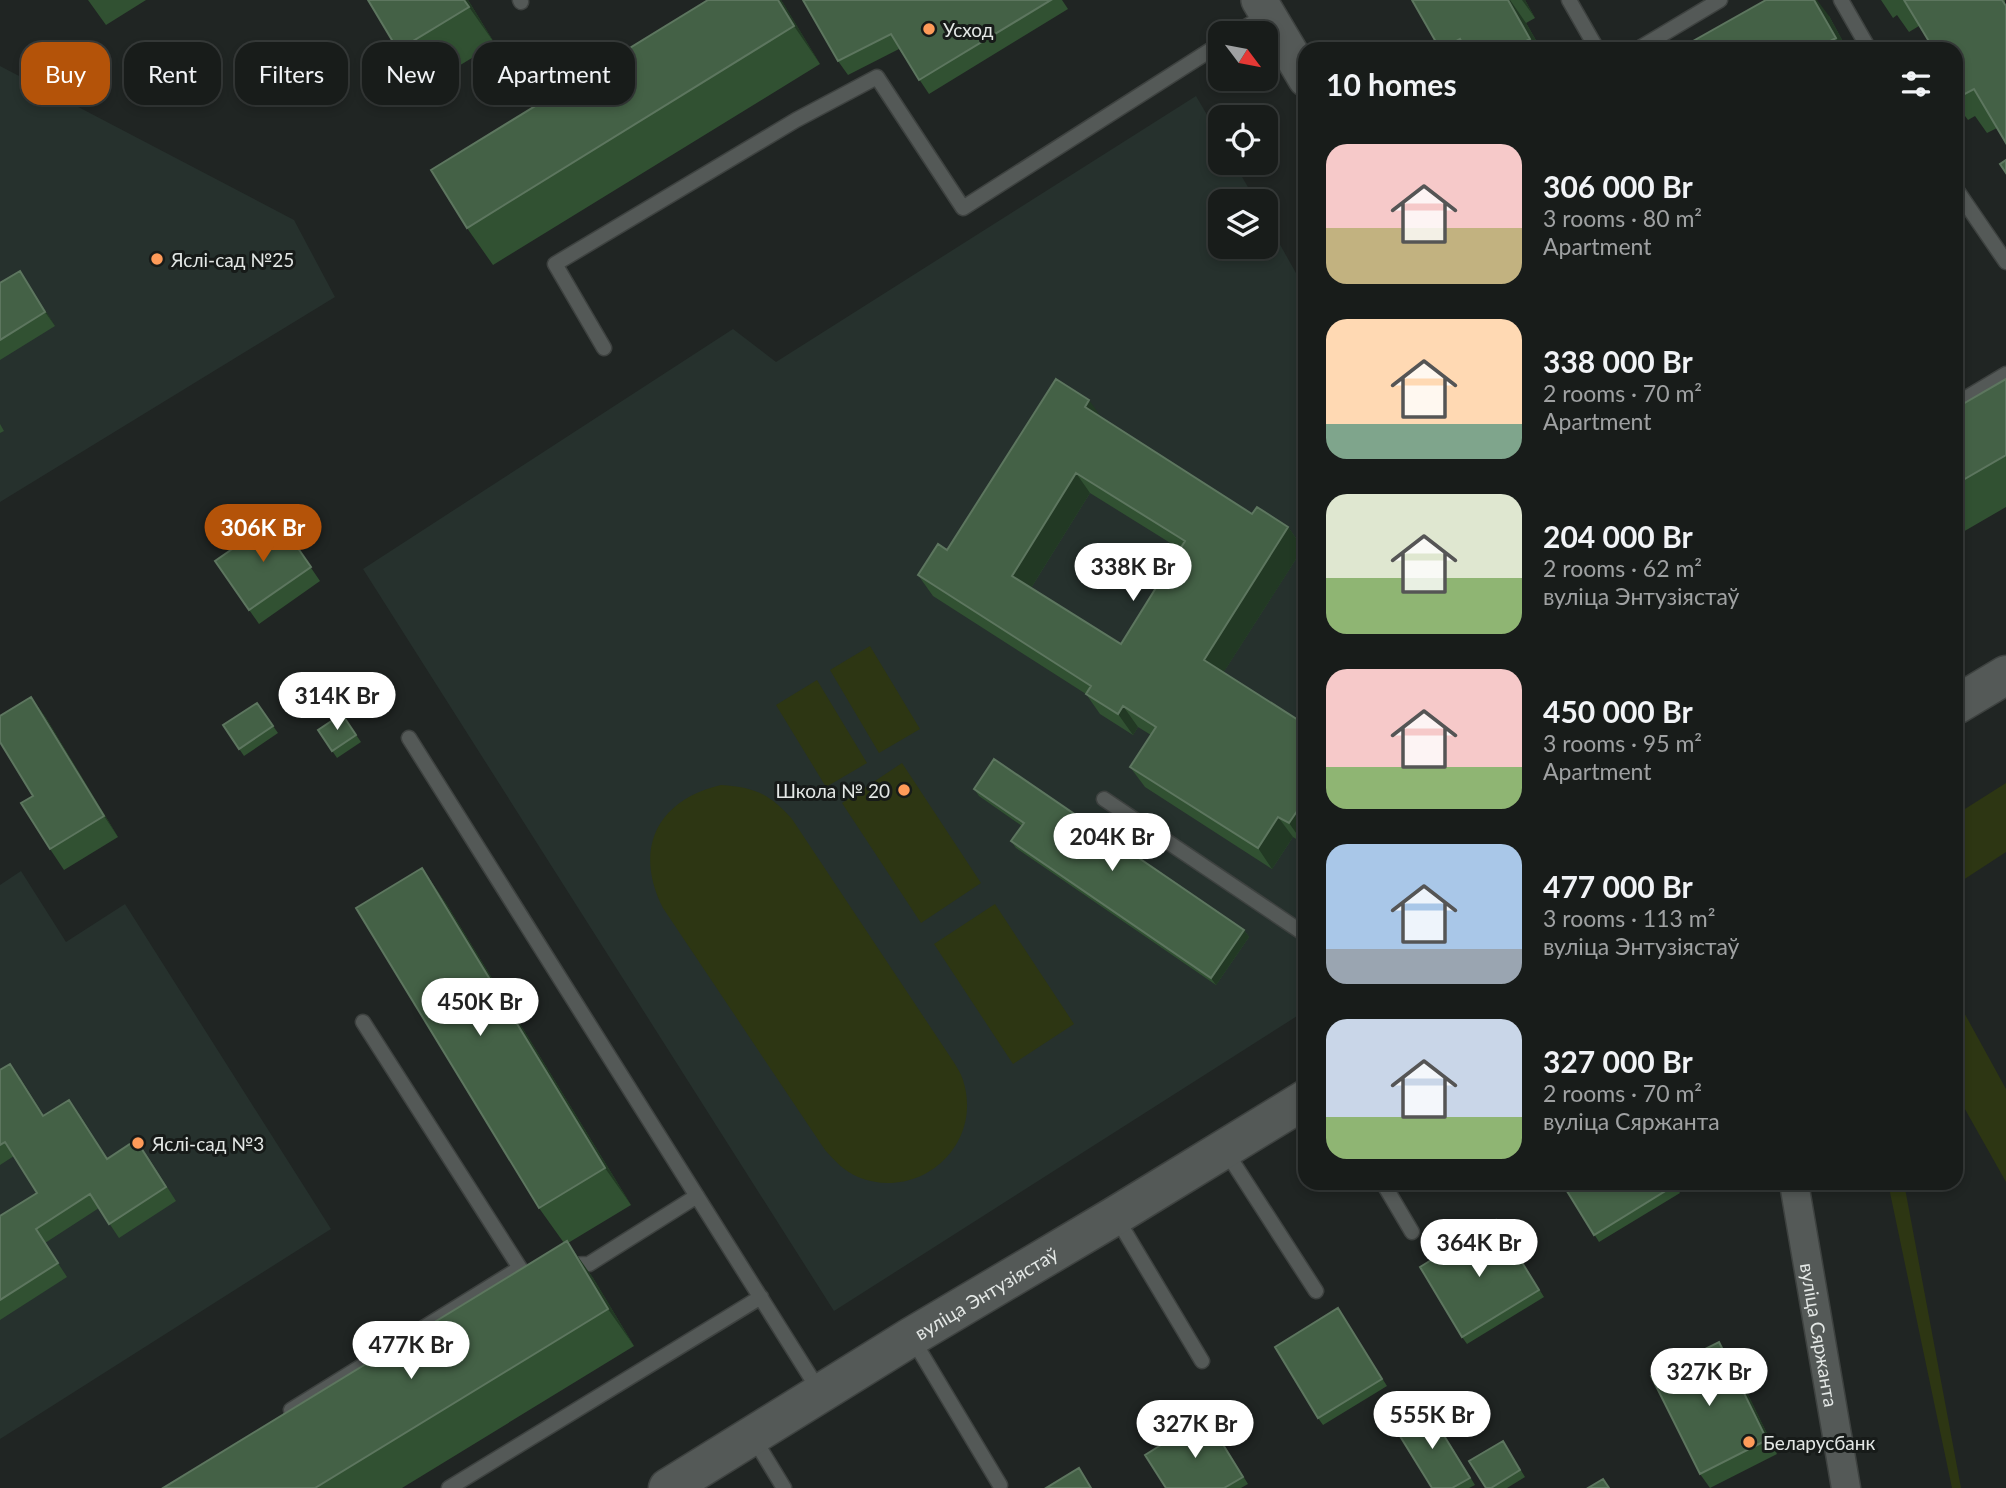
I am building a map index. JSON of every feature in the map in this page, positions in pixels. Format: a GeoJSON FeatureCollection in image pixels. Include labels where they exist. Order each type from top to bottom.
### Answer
{"type":"FeatureCollection","features":[{"type":"Feature","properties":{"kind":"main road"},"geometry":{"type":"LineString","coordinates":[[1963,701],[2006,676]]}},
{"type":"Feature","properties":{"kind":"main road","name":"вуліца Энтузіястаў"},"geometry":{"type":"LineString","coordinates":[[668,1488],[911,1337],[1298,1104]]}},
{"type":"Feature","properties":{"kind":"street"},"geometry":{"type":"LineString","coordinates":[[1263,7],[1298,66]]}},
{"type":"Feature","properties":{"kind":"street","name":"вуліца Сяржанта"},"geometry":{"type":"LineString","coordinates":[[1795,1190],[1846,1488]]}},
{"type":"Feature","properties":{"kind":"lane"},"geometry":{"type":"LineString","coordinates":[[1569,0],[1593,42]]}},
{"type":"Feature","properties":{"kind":"lane"},"geometry":{"type":"LineString","coordinates":[[1650,42],[1720,0]]}},
{"type":"Feature","properties":{"kind":"lane"},"geometry":{"type":"LineString","coordinates":[[1841,0],[1865,42]]}},
{"type":"Feature","properties":{"kind":"lane"},"geometry":{"type":"LineString","coordinates":[[1248,21],[1263,7]]}},
{"type":"Feature","properties":{"kind":"lane"},"geometry":{"type":"LineString","coordinates":[[604,348],[555,264],[796,120],[877,77],[963,208],[1208,52]]}},
{"type":"Feature","properties":{"kind":"lane"},"geometry":{"type":"LineString","coordinates":[[1963,199],[2006,262]]}},
{"type":"Feature","properties":{"kind":"lane"},"geometry":{"type":"LineString","coordinates":[[1963,400],[2006,374]]}},
{"type":"Feature","properties":{"kind":"lane"},"geometry":{"type":"LineString","coordinates":[[409,738],[821,1393]]}},
{"type":"Feature","properties":{"kind":"lane"},"geometry":{"type":"LineString","coordinates":[[1104,799],[1298,930]]}},
{"type":"Feature","properties":{"kind":"lane"},"geometry":{"type":"LineString","coordinates":[[363,1022],[534,1267]]}},
{"type":"Feature","properties":{"kind":"lane"},"geometry":{"type":"LineString","coordinates":[[1224,1149],[1316,1291]]}},
{"type":"Feature","properties":{"kind":"lane"},"geometry":{"type":"LineString","coordinates":[[1388,1190],[1412,1232]]}},
{"type":"Feature","properties":{"kind":"lane"},"geometry":{"type":"LineString","coordinates":[[284,1415],[534,1267],[589,1264],[697,1196]]}},
{"type":"Feature","properties":{"kind":"lane"},"geometry":{"type":"LineString","coordinates":[[1115,1216],[1202,1361]]}},
{"type":"Feature","properties":{"kind":"lane"},"geometry":{"type":"LineString","coordinates":[[449,1488],[761,1297]]}},
{"type":"Feature","properties":{"kind":"lane"},"geometry":{"type":"LineString","coordinates":[[911,1337],[1000,1485]]}},
{"type":"Feature","properties":{"kind":"lane"},"geometry":{"type":"LineString","coordinates":[[752,1435],[784,1488]]}},
{"type":"Feature","properties":{"kind":"shaded area","name":"Яслі-сад №25"},"geometry":{"type":"Polygon","coordinates":[[[0,66],[21,77],[21,105],[74,105],[294,220],[335,297],[0,502],[0,66]]]}},
{"type":"Feature","properties":{"kind":"shaded area","name":"Школа № 20"},"geometry":{"type":"Polygon","coordinates":[[[1196,96],[1208,116],[1208,175],[1241,175],[1249,189],[1208,189],[1208,259],[1278,259],[1278,241],[1298,277],[1298,1015],[834,1311],[363,569],[733,329],[776,362],[1196,96]]]}},
{"type":"Feature","properties":{"kind":"shaded area","name":"Яслі-сад №3"},"geometry":{"type":"Polygon","coordinates":[[[21,871],[66,942],[125,904],[331,1229],[0,1439],[0,885],[21,871]]]}},
{"type":"Feature","properties":{"kind":"green space"},"geometry":{"type":"Polygon","coordinates":[[[870,646],[920,729],[879,753],[830,670],[870,646]]]}},
{"type":"Feature","properties":{"kind":"green space"},"geometry":{"type":"Polygon","coordinates":[[[817,680],[867,763],[826,787],[776,705],[817,680]]]}},
{"type":"Feature","properties":{"kind":"green space"},"geometry":{"type":"Polygon","coordinates":[[[902,763],[981,883],[921,923],[842,803],[902,763]]]}},
{"type":"Feature","properties":{"kind":"green space"},"geometry":{"type":"Polygon","coordinates":[[[2006,783],[2006,852],[1963,880],[1963,810],[2006,783]]]}},
{"type":"Feature","properties":{"kind":"green space"},"geometry":{"type":"Polygon","coordinates":[[[721,785],[761,793],[792,819],[959,1070],[967,1104],[964,1126],[955,1146],[942,1162],[924,1174],[904,1182],[881,1183],[853,1175],[832,1158],[663,908],[650,866],[651,847],[657,830],[667,815],[681,802],[699,792],[721,785]]]}},
{"type":"Feature","properties":{"kind":"green space"},"geometry":{"type":"Polygon","coordinates":[[[995,904],[1074,1024],[1013,1064],[934,944],[995,904]]]}},
{"type":"Feature","properties":{"kind":"green space"},"geometry":{"type":"Polygon","coordinates":[[[1963,1011],[2006,1089],[2006,1182],[1963,1106],[1963,1011]]]}},
{"type":"Feature","properties":{"kind":"green space"},"geometry":{"type":"Polygon","coordinates":[[[1889,1190],[1905,1190],[1961,1488],[1952,1488],[1889,1190]]]}},
{"type":"Feature","properties":{"kind":"building"},"geometry":{"type":"Polygon","coordinates":[[[368,0],[464,0],[469,7],[411,42],[393,42],[368,0]]]}},
{"type":"Feature","properties":{"kind":"building"},"geometry":{"type":"Polygon","coordinates":[[[708,0],[778,0],[794,26],[467,228],[431,170],[537,105],[635,105],[635,45],[708,0]]]}},
{"type":"Feature","properties":{"kind":"building","name":"Усход"},"geometry":{"type":"Polygon","coordinates":[[[803,0],[1051,0],[919,80],[891,34],[838,61],[803,0]]]}},
{"type":"Feature","properties":{"kind":"building"},"geometry":{"type":"Polygon","coordinates":[[[1412,0],[1508,0],[1530,39],[1524,42],[1462,42],[1460,39],[1455,42],[1436,42],[1412,0]]]}},
{"type":"Feature","properties":{"kind":"building"},"geometry":{"type":"Polygon","coordinates":[[[1766,0],[1814,0],[1836,38],[1829,42],[1691,42],[1766,0]]]}},
{"type":"Feature","properties":{"kind":"building"},"geometry":{"type":"Polygon","coordinates":[[[1904,0],[2002,0],[2006,6],[2006,143],[1974,89],[1963,95],[1963,42],[1929,42],[1904,0]]]}},
{"type":"Feature","properties":{"kind":"building"},"geometry":{"type":"Polygon","coordinates":[[[2006,160],[2006,173],[2000,164],[2006,160]]]}},
{"type":"Feature","properties":{"kind":"building"},"geometry":{"type":"Polygon","coordinates":[[[20,271],[45,312],[0,340],[0,283],[20,271]]]}},
{"type":"Feature","properties":{"kind":"building"},"geometry":{"type":"Polygon","coordinates":[[[1056,379],[1089,400],[1085,407],[1252,514],[1257,507],[1288,527],[1204,660],[1298,720],[1298,810],[1289,823],[1278,817],[1258,848],[1130,767],[1156,727],[1123,706],[1118,714],[1086,694],[1091,686],[918,575],[938,544],[947,550],[1056,379]],[[1076,473],[1012,576],[1121,644],[1185,541],[1076,473]]]}},
{"type":"Feature","properties":{"kind":"building"},"geometry":{"type":"Polygon","coordinates":[[[2006,379],[2006,455],[1963,480],[1963,404],[2006,379]]]}},
{"type":"Feature","properties":{"kind":"building"},"geometry":{"type":"Polygon","coordinates":[[[277,518],[311,567],[249,610],[215,561],[277,518]]]}},
{"type":"Feature","properties":{"kind":"building"},"geometry":{"type":"Polygon","coordinates":[[[31,697],[104,816],[50,849],[21,803],[33,796],[0,742],[0,716],[31,697]]]}},
{"type":"Feature","properties":{"kind":"building"},"geometry":{"type":"Polygon","coordinates":[[[257,703],[273,726],[239,749],[223,725],[257,703]]]}},
{"type":"Feature","properties":{"kind":"building"},"geometry":{"type":"Polygon","coordinates":[[[342,714],[356,735],[332,751],[318,730],[342,714]]]}},
{"type":"Feature","properties":{"kind":"building"},"geometry":{"type":"Polygon","coordinates":[[[994,759],[1244,930],[1211,978],[1011,841],[1024,823],[974,789],[994,759]]]}},
{"type":"Feature","properties":{"kind":"building"},"geometry":{"type":"Polygon","coordinates":[[[422,868],[605,1168],[539,1208],[356,908],[422,868]]]}},
{"type":"Feature","properties":{"kind":"building"},"geometry":{"type":"Polygon","coordinates":[[[10,1064],[43,1116],[69,1100],[107,1159],[136,1140],[166,1187],[109,1224],[90,1194],[36,1229],[58,1263],[0,1300],[0,1216],[37,1193],[5,1142],[0,1145],[0,1070],[10,1064]]]}},
{"type":"Feature","properties":{"kind":"building"},"geometry":{"type":"Polygon","coordinates":[[[1566,1190],[1667,1190],[1594,1235],[1566,1190]]]}},
{"type":"Feature","properties":{"kind":"building"},"geometry":{"type":"Polygon","coordinates":[[[1496,1220],[1539,1290],[1462,1337],[1420,1267],[1496,1220]]]}},
{"type":"Feature","properties":{"kind":"building"},"geometry":{"type":"Polygon","coordinates":[[[567,1241],[608,1309],[315,1488],[163,1488],[567,1241]]]}},
{"type":"Feature","properties":{"kind":"building"},"geometry":{"type":"Polygon","coordinates":[[[1338,1308],[1382,1379],[1318,1418],[1275,1347],[1338,1308]]]}},
{"type":"Feature","properties":{"kind":"building"},"geometry":{"type":"Polygon","coordinates":[[[1719,1342],[1767,1440],[1700,1474],[1651,1376],[1719,1342]]]}},
{"type":"Feature","properties":{"kind":"building"},"geometry":{"type":"Polygon","coordinates":[[[1427,1408],[1470,1478],[1452,1488],[1432,1488],[1395,1428],[1427,1408]]]}},
{"type":"Feature","properties":{"kind":"building"},"geometry":{"type":"Polygon","coordinates":[[[1206,1417],[1243,1477],[1224,1488],[1166,1488],[1145,1455],[1206,1417]]]}},
{"type":"Feature","properties":{"kind":"building"},"geometry":{"type":"Polygon","coordinates":[[[1503,1441],[1520,1470],[1491,1488],[1486,1488],[1469,1461],[1503,1441]]]}},
{"type":"Feature","properties":{"kind":"building"},"geometry":{"type":"Polygon","coordinates":[[[1079,1468],[1091,1488],[1046,1488],[1079,1468]]]}},
{"type":"Feature","properties":{"kind":"building"},"geometry":{"type":"Polygon","coordinates":[[[1603,1479],[1609,1488],[1588,1488],[1603,1479]]]}},
{"type":"Feature","properties":{"kind":"place","name":"Усход"},"geometry":{"type":"Point","coordinates":[929,29]}},
{"type":"Feature","properties":{"kind":"place","name":"Яслі-сад №25"},"geometry":{"type":"Point","coordinates":[157,259]}},
{"type":"Feature","properties":{"kind":"place","name":"Школа № 20"},"geometry":{"type":"Point","coordinates":[904,790]}},
{"type":"Feature","properties":{"kind":"place","name":"Яслі-сад №3"},"geometry":{"type":"Point","coordinates":[138,1143]}},
{"type":"Feature","properties":{"kind":"place","name":"Беларусбанк"},"geometry":{"type":"Point","coordinates":[1749,1442]}}]}
